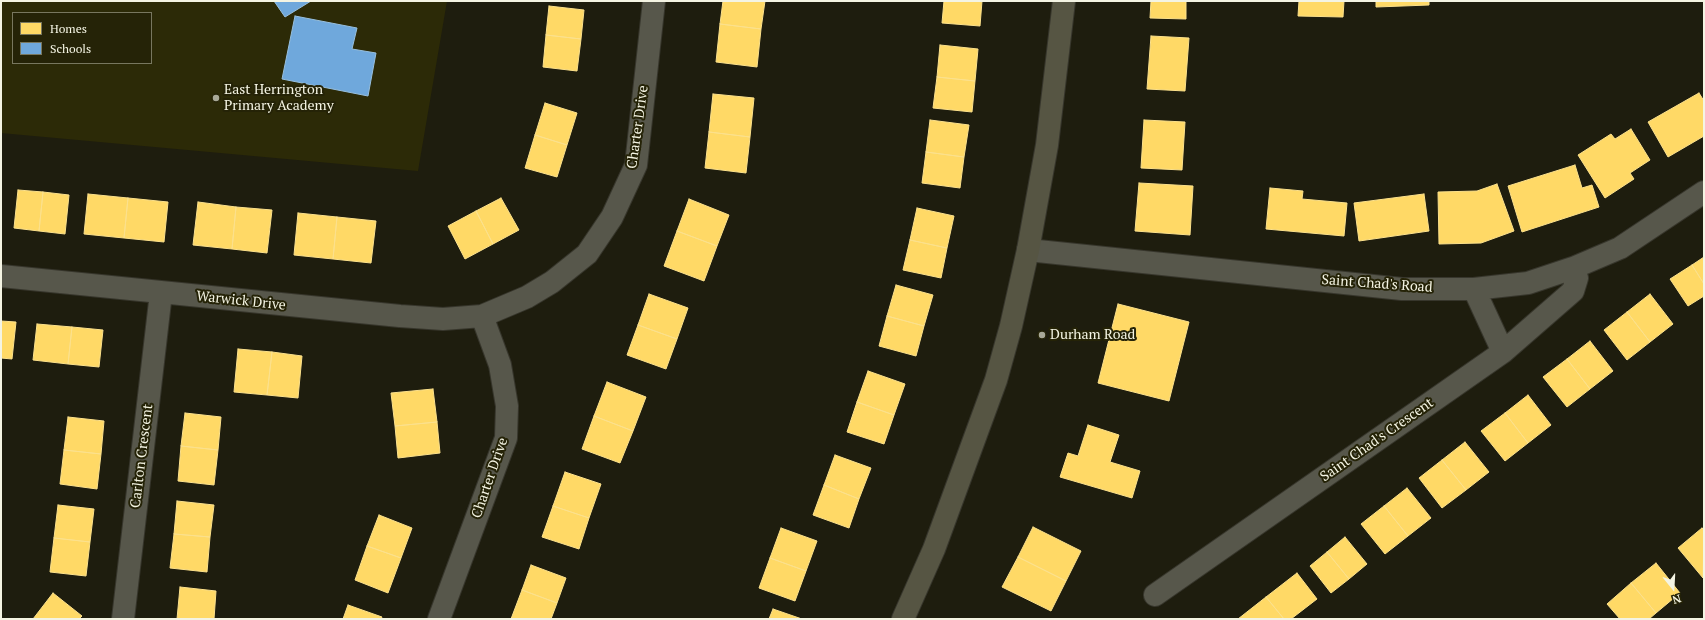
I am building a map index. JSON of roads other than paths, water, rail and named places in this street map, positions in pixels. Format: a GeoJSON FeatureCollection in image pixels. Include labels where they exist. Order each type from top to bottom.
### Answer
{"type":"FeatureCollection","features":[{"type":"Feature","properties":{"kind":"highway"},"geometry":{"type":"LineString","coordinates":[[903,619],[934,549],[996,380],[1011,326],[1028,250],[1047,145],[1064,1]]}},
{"type":"Feature","properties":{"kind":"street","name":"Charter Drive"},"geometry":{"type":"LineString","coordinates":[[438,619],[506,438],[507,406],[500,365],[482,316],[527,297],[552,282],[587,254],[612,217],[636,165],[654,1]]}},
{"type":"Feature","properties":{"kind":"street","name":"Saint Chad's Road"},"geometry":{"type":"LineString","coordinates":[[1028,250],[1402,289],[1474,289],[1528,283],[1573,268],[1620,248],[1704,192]]}},
{"type":"Feature","properties":{"kind":"street","name":"Saint Chad's Crescent"},"geometry":{"type":"LineString","coordinates":[[1155,594],[1503,352],[1573,290],[1576,278],[1573,268]]}},
{"type":"Feature","properties":{"kind":"street","name":"Warwick Drive"},"geometry":{"type":"LineString","coordinates":[[1,276],[400,316],[443,318],[482,316]]}},
{"type":"Feature","properties":{"kind":"street"},"geometry":{"type":"LineString","coordinates":[[1474,289],[1503,352]]}},
{"type":"Feature","properties":{"kind":"street","name":"Carlton Crescent"},"geometry":{"type":"LineString","coordinates":[[123,619],[161,293]]}},
{"type":"Feature","properties":{"kind":"place","name":"East Herrington Primary Academy"},"geometry":{"type":"Point","coordinates":[216,98]}},
{"type":"Feature","properties":{"kind":"place","name":"Durham Road"},"geometry":{"type":"Point","coordinates":[1042,335]}}]}
